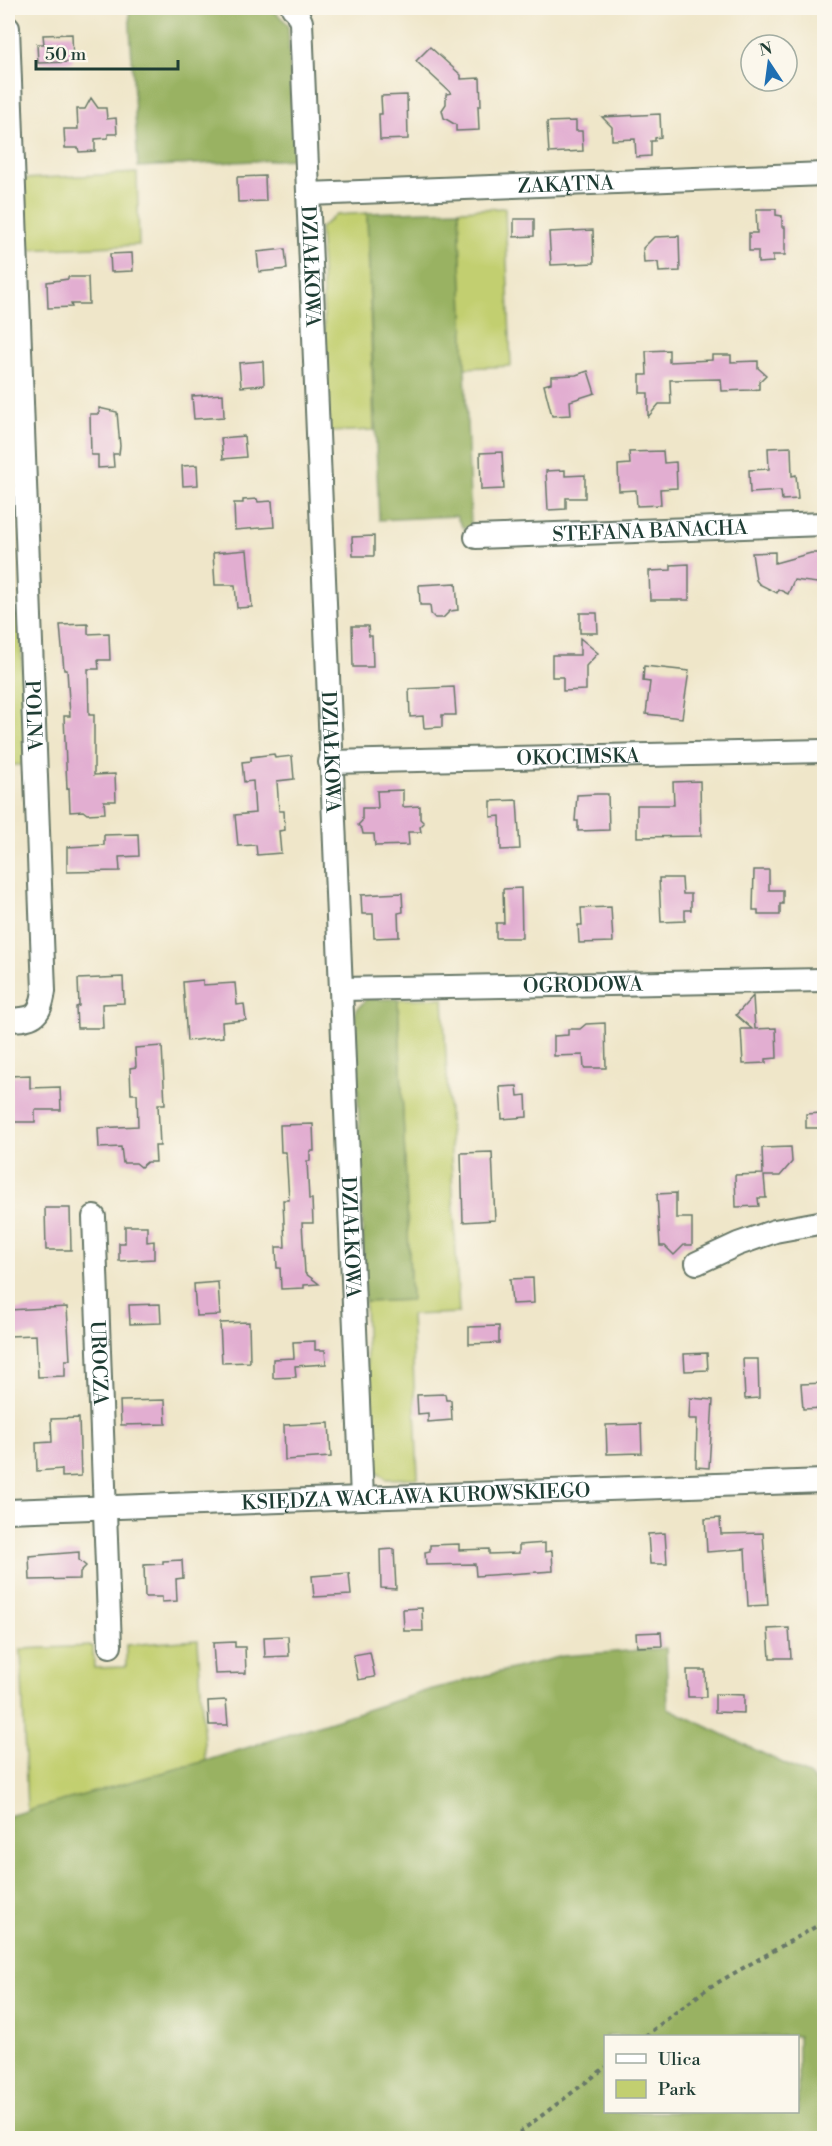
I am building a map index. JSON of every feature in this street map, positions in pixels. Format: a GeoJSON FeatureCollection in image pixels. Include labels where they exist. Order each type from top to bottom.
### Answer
{"type":"FeatureCollection","features":[{"type":"Feature","properties":{"kind":"street","name":"DZIAŁKOWA"},"geometry":{"type":"LineString","coordinates":[[293,8],[301,22],[362,1498]]}},
{"type":"Feature","properties":{"kind":"street","name":"POLNA"},"geometry":{"type":"LineString","coordinates":[[8,28],[44,991],[42,1007],[35,1015],[27,1019],[8,1020]]}},
{"type":"Feature","properties":{"kind":"street","name":"ZAKĄTNA"},"geometry":{"type":"LineString","coordinates":[[308,194],[825,174]]}},
{"type":"Feature","properties":{"kind":"street","name":"STEFANA BANACHA"},"geometry":{"type":"LineString","coordinates":[[476,537],[825,524]]}},
{"type":"Feature","properties":{"kind":"street","name":"OKOCIMSKA"},"geometry":{"type":"LineString","coordinates":[[330,762],[825,751]]}},
{"type":"Feature","properties":{"kind":"street","name":"OGRODOWA"},"geometry":{"type":"LineString","coordinates":[[341,989],[825,980]]}},
{"type":"Feature","properties":{"kind":"street","name":"UROCZA"},"geometry":{"type":"LineString","coordinates":[[94,1217],[110,1646]]}},
{"type":"Feature","properties":{"kind":"street"},"geometry":{"type":"LineString","coordinates":[[698,1263],[738,1244],[775,1231],[825,1222]]}},
{"type":"Feature","properties":{"kind":"street","name":"KSIĘDZA WACŁAWA KUROWSKIEGO"},"geometry":{"type":"LineString","coordinates":[[8,1511],[825,1481]]}},
{"type":"Feature","properties":{"kind":"path"},"geometry":{"type":"LineString","coordinates":[[648,2035],[708,1988],[825,1922]]}},
{"type":"Feature","properties":{"kind":"path"},"geometry":{"type":"LineString","coordinates":[[512,2139],[604,2069]]}},
{"type":"Feature","properties":{"kind":"green space"},"geometry":{"type":"Polygon","coordinates":[[[129,8],[275,12],[288,24],[294,159],[138,167],[129,8]]]}},
{"type":"Feature","properties":{"kind":"green space"},"geometry":{"type":"Polygon","coordinates":[[[137,173],[139,245],[26,250],[23,179],[137,173]]]}},
{"type":"Feature","properties":{"kind":"green space"},"geometry":{"type":"Polygon","coordinates":[[[505,208],[511,366],[465,368],[459,210],[505,208]]]}},
{"type":"Feature","properties":{"kind":"green space"},"geometry":{"type":"Polygon","coordinates":[[[459,210],[471,527],[463,528],[456,516],[379,520],[367,213],[459,210]]]}},
{"type":"Feature","properties":{"kind":"green space"},"geometry":{"type":"Polygon","coordinates":[[[367,213],[374,430],[329,432],[320,228],[336,215],[367,213]]]}},
{"type":"Feature","properties":{"kind":"green space"},"geometry":{"type":"Polygon","coordinates":[[[8,615],[20,615],[26,765],[8,765],[8,615]]]}},
{"type":"Feature","properties":{"kind":"green space"},"geometry":{"type":"Polygon","coordinates":[[[443,998],[459,1313],[411,1315],[418,1478],[386,1479],[370,1465],[365,1302],[411,1300],[398,999],[443,998]]]}},
{"type":"Feature","properties":{"kind":"green space"},"geometry":{"type":"Polygon","coordinates":[[[366,999],[398,999],[411,1300],[365,1302],[355,1012],[366,999]]]}},
{"type":"Feature","properties":{"kind":"green space"},"geometry":{"type":"Polygon","coordinates":[[[198,1640],[205,1761],[27,1811],[21,1649],[93,1646],[94,1668],[126,1667],[126,1645],[198,1640]]]}},
{"type":"Feature","properties":{"kind":"green space"},"geometry":{"type":"Polygon","coordinates":[[[666,1648],[668,1708],[810,1776],[824,1794],[824,2138],[8,2138],[8,1816],[205,1761],[429,1690],[563,1656],[666,1648]]]}},
{"type":"Feature","properties":{"kind":"building"},"geometry":{"type":"Polygon","coordinates":[[[72,34],[73,62],[38,63],[37,44],[44,44],[43,35],[72,34]]]}},
{"type":"Feature","properties":{"kind":"building"},"geometry":{"type":"Polygon","coordinates":[[[430,47],[461,75],[461,79],[480,78],[479,130],[456,131],[456,125],[444,118],[442,110],[446,104],[446,94],[451,93],[416,61],[430,47]]]}},
{"type":"Feature","properties":{"kind":"building"},"geometry":{"type":"Polygon","coordinates":[[[407,95],[408,139],[380,140],[381,96],[407,95]]]}},
{"type":"Feature","properties":{"kind":"building"},"geometry":{"type":"Polygon","coordinates":[[[91,98],[98,108],[106,108],[107,119],[116,118],[117,134],[108,134],[108,138],[95,139],[95,151],[79,152],[78,148],[65,148],[64,129],[78,129],[77,109],[85,109],[91,98]]]}},
{"type":"Feature","properties":{"kind":"building"},"geometry":{"type":"Polygon","coordinates":[[[660,114],[661,137],[651,141],[651,156],[636,157],[635,139],[612,140],[612,127],[602,117],[660,114]]]}},
{"type":"Feature","properties":{"kind":"building"},"geometry":{"type":"Polygon","coordinates":[[[576,121],[576,131],[582,131],[583,151],[549,153],[547,122],[576,121]]]}},
{"type":"Feature","properties":{"kind":"building"},"geometry":{"type":"Polygon","coordinates":[[[265,176],[266,201],[238,202],[237,177],[265,176]]]}},
{"type":"Feature","properties":{"kind":"building"},"geometry":{"type":"Polygon","coordinates":[[[756,209],[776,209],[776,215],[782,216],[782,227],[785,227],[785,255],[773,255],[773,262],[758,263],[758,251],[749,251],[749,233],[757,233],[756,209]]]}},
{"type":"Feature","properties":{"kind":"building"},"geometry":{"type":"Polygon","coordinates":[[[514,219],[534,219],[534,236],[514,237],[514,219]]]}},
{"type":"Feature","properties":{"kind":"building"},"geometry":{"type":"Polygon","coordinates":[[[593,230],[594,263],[551,265],[549,232],[593,230]]]}},
{"type":"Feature","properties":{"kind":"building"},"geometry":{"type":"Polygon","coordinates":[[[679,236],[680,271],[659,272],[658,262],[644,263],[643,248],[654,237],[679,236]]]}},
{"type":"Feature","properties":{"kind":"building"},"geometry":{"type":"Polygon","coordinates":[[[285,249],[287,269],[259,272],[257,252],[285,249]]]}},
{"type":"Feature","properties":{"kind":"building"},"geometry":{"type":"Polygon","coordinates":[[[132,253],[133,271],[111,272],[110,254],[132,253]]]}},
{"type":"Feature","properties":{"kind":"building"},"geometry":{"type":"Polygon","coordinates":[[[68,277],[88,277],[89,304],[48,308],[47,282],[68,279],[68,277]]]}},
{"type":"Feature","properties":{"kind":"building"},"geometry":{"type":"Polygon","coordinates":[[[669,350],[669,362],[712,360],[712,355],[731,355],[731,362],[758,361],[758,368],[766,375],[759,382],[759,389],[751,390],[722,391],[721,379],[670,380],[671,404],[659,404],[648,417],[648,393],[640,393],[640,375],[647,375],[646,351],[669,350]]]}},
{"type":"Feature","properties":{"kind":"building"},"geometry":{"type":"Polygon","coordinates":[[[263,361],[264,385],[241,387],[239,363],[263,361]]]}},
{"type":"Feature","properties":{"kind":"building"},"geometry":{"type":"Polygon","coordinates":[[[588,371],[595,393],[570,401],[571,415],[552,416],[544,385],[551,383],[551,376],[576,375],[588,371]]]}},
{"type":"Feature","properties":{"kind":"building"},"geometry":{"type":"Polygon","coordinates":[[[223,394],[224,417],[194,419],[192,396],[223,394]]]}},
{"type":"Feature","properties":{"kind":"building"},"geometry":{"type":"Polygon","coordinates":[[[99,408],[117,412],[120,446],[119,454],[113,454],[114,467],[98,468],[98,455],[91,455],[90,414],[99,414],[99,408]]]}},
{"type":"Feature","properties":{"kind":"building"},"geometry":{"type":"Polygon","coordinates":[[[244,436],[246,457],[223,459],[221,438],[244,436]]]}},
{"type":"Feature","properties":{"kind":"building"},"geometry":{"type":"Polygon","coordinates":[[[791,447],[792,476],[796,475],[798,499],[782,500],[781,491],[750,493],[749,470],[769,469],[768,448],[791,447]]]}},
{"type":"Feature","properties":{"kind":"building"},"geometry":{"type":"Polygon","coordinates":[[[663,451],[664,463],[676,462],[677,488],[660,489],[661,505],[637,506],[636,490],[619,491],[618,465],[630,464],[629,452],[663,451]]]}},
{"type":"Feature","properties":{"kind":"building"},"geometry":{"type":"Polygon","coordinates":[[[502,452],[504,489],[481,490],[480,453],[502,452]]]}},
{"type":"Feature","properties":{"kind":"building"},"geometry":{"type":"Polygon","coordinates":[[[197,465],[198,485],[183,486],[182,466],[197,465]]]}},
{"type":"Feature","properties":{"kind":"building"},"geometry":{"type":"Polygon","coordinates":[[[565,470],[565,476],[585,475],[585,498],[566,498],[566,509],[548,510],[546,471],[565,470]]]}},
{"type":"Feature","properties":{"kind":"building"},"geometry":{"type":"Polygon","coordinates":[[[257,499],[258,502],[272,501],[274,527],[235,530],[234,503],[257,499]]]}},
{"type":"Feature","properties":{"kind":"building"},"geometry":{"type":"Polygon","coordinates":[[[374,536],[374,556],[353,556],[352,537],[374,536]]]}},
{"type":"Feature","properties":{"kind":"building"},"geometry":{"type":"Polygon","coordinates":[[[247,550],[252,607],[237,608],[235,585],[215,585],[213,553],[247,550]]]}},
{"type":"Feature","properties":{"kind":"building"},"geometry":{"type":"Polygon","coordinates":[[[775,552],[775,563],[811,553],[825,553],[825,584],[794,580],[788,594],[778,589],[777,593],[759,584],[756,580],[752,553],[775,552]]]}},
{"type":"Feature","properties":{"kind":"building"},"geometry":{"type":"Polygon","coordinates":[[[689,564],[689,600],[650,600],[649,571],[671,570],[671,565],[689,564]]]}},
{"type":"Feature","properties":{"kind":"building"},"geometry":{"type":"Polygon","coordinates":[[[456,583],[458,610],[450,611],[443,618],[435,618],[431,614],[430,605],[420,605],[419,585],[456,583]]]}},
{"type":"Feature","properties":{"kind":"building"},"geometry":{"type":"Polygon","coordinates":[[[580,613],[597,613],[598,633],[580,633],[580,613]]]}},
{"type":"Feature","properties":{"kind":"building"},"geometry":{"type":"Polygon","coordinates":[[[88,624],[88,634],[109,633],[110,660],[98,660],[99,669],[88,669],[89,715],[94,715],[94,775],[115,774],[116,801],[104,801],[105,813],[87,814],[83,811],[70,812],[64,716],[70,716],[67,670],[64,670],[60,625],[88,624]]]}},
{"type":"Feature","properties":{"kind":"building"},"geometry":{"type":"Polygon","coordinates":[[[352,626],[368,626],[369,636],[372,636],[373,667],[353,667],[352,626]]]}},
{"type":"Feature","properties":{"kind":"building"},"geometry":{"type":"Polygon","coordinates":[[[580,638],[598,653],[586,666],[586,690],[563,691],[563,677],[552,677],[552,655],[580,655],[580,638]]]}},
{"type":"Feature","properties":{"kind":"building"},"geometry":{"type":"Polygon","coordinates":[[[644,666],[689,671],[682,718],[646,714],[650,682],[643,681],[644,666]]]}},
{"type":"Feature","properties":{"kind":"building"},"geometry":{"type":"Polygon","coordinates":[[[454,687],[456,715],[442,715],[442,727],[424,728],[423,716],[410,717],[409,689],[454,687]]]}},
{"type":"Feature","properties":{"kind":"building"},"geometry":{"type":"Polygon","coordinates":[[[274,754],[275,758],[292,756],[294,779],[277,781],[279,811],[284,811],[285,830],[279,831],[281,853],[257,855],[256,845],[238,846],[235,815],[255,813],[253,781],[244,782],[242,762],[251,761],[251,757],[274,754]]]}},
{"type":"Feature","properties":{"kind":"building"},"geometry":{"type":"Polygon","coordinates":[[[700,781],[701,836],[637,837],[637,805],[674,805],[673,782],[700,781]]]}},
{"type":"Feature","properties":{"kind":"building"},"geometry":{"type":"Polygon","coordinates":[[[403,790],[403,807],[420,806],[420,819],[424,823],[420,827],[421,832],[408,832],[409,845],[375,846],[374,834],[363,834],[358,825],[362,821],[362,808],[378,808],[377,791],[403,790]]]}},
{"type":"Feature","properties":{"kind":"building"},"geometry":{"type":"Polygon","coordinates":[[[608,794],[609,830],[578,831],[578,821],[575,821],[577,795],[608,794]]]}},
{"type":"Feature","properties":{"kind":"building"},"geometry":{"type":"Polygon","coordinates":[[[517,800],[520,849],[501,850],[500,816],[491,817],[491,801],[517,800]]]}},
{"type":"Feature","properties":{"kind":"building"},"geometry":{"type":"Polygon","coordinates":[[[138,834],[139,856],[119,857],[120,871],[67,872],[67,847],[104,845],[104,835],[138,834]]]}},
{"type":"Feature","properties":{"kind":"building"},"geometry":{"type":"Polygon","coordinates":[[[754,870],[769,870],[769,890],[783,890],[780,915],[758,915],[758,910],[753,910],[754,870]]]}},
{"type":"Feature","properties":{"kind":"building"},"geometry":{"type":"Polygon","coordinates":[[[659,878],[682,878],[683,894],[691,894],[691,910],[685,910],[685,921],[661,922],[659,878]]]}},
{"type":"Feature","properties":{"kind":"building"},"geometry":{"type":"Polygon","coordinates":[[[521,888],[522,938],[496,938],[496,923],[504,923],[503,889],[521,888]]]}},
{"type":"Feature","properties":{"kind":"building"},"geometry":{"type":"Polygon","coordinates":[[[402,893],[403,912],[398,913],[399,937],[374,938],[373,914],[362,914],[361,895],[402,893]]]}},
{"type":"Feature","properties":{"kind":"building"},"geometry":{"type":"Polygon","coordinates":[[[611,907],[613,942],[579,943],[578,925],[582,925],[581,908],[611,907]]]}},
{"type":"Feature","properties":{"kind":"building"},"geometry":{"type":"Polygon","coordinates":[[[123,977],[124,1003],[102,1004],[103,1028],[77,1028],[78,979],[123,977]]]}},
{"type":"Feature","properties":{"kind":"building"},"geometry":{"type":"Polygon","coordinates":[[[203,980],[203,985],[235,983],[237,1005],[244,1004],[246,1020],[222,1022],[223,1037],[187,1041],[183,982],[203,980]]]}},
{"type":"Feature","properties":{"kind":"building"},"geometry":{"type":"Polygon","coordinates":[[[753,996],[755,1029],[776,1028],[777,1058],[766,1059],[766,1063],[743,1064],[741,1029],[752,1029],[736,1015],[753,996]]]}},
{"type":"Feature","properties":{"kind":"building"},"geometry":{"type":"Polygon","coordinates":[[[605,1023],[606,1068],[584,1068],[583,1055],[554,1056],[554,1036],[568,1035],[568,1029],[580,1029],[586,1024],[605,1023]]]}},
{"type":"Feature","properties":{"kind":"building"},"geometry":{"type":"Polygon","coordinates":[[[162,1046],[165,1104],[158,1104],[160,1146],[155,1146],[156,1162],[147,1162],[141,1167],[136,1163],[123,1163],[121,1147],[99,1148],[98,1128],[138,1126],[137,1094],[131,1094],[130,1068],[136,1067],[135,1048],[162,1046]]]}},
{"type":"Feature","properties":{"kind":"building"},"geometry":{"type":"Polygon","coordinates":[[[30,1075],[30,1088],[60,1087],[61,1110],[35,1110],[35,1122],[11,1122],[10,1076],[30,1075]]]}},
{"type":"Feature","properties":{"kind":"building"},"geometry":{"type":"Polygon","coordinates":[[[517,1086],[518,1096],[526,1095],[527,1117],[502,1119],[500,1087],[517,1086]]]}},
{"type":"Feature","properties":{"kind":"building"},"geometry":{"type":"Polygon","coordinates":[[[822,1113],[822,1128],[806,1128],[806,1114],[822,1113]]]}},
{"type":"Feature","properties":{"kind":"building"},"geometry":{"type":"Polygon","coordinates":[[[313,1124],[314,1151],[310,1151],[310,1161],[307,1161],[313,1223],[302,1223],[305,1273],[319,1284],[304,1285],[304,1288],[281,1289],[276,1247],[285,1247],[283,1200],[289,1200],[286,1152],[281,1152],[280,1125],[313,1124]]]}},
{"type":"Feature","properties":{"kind":"building"},"geometry":{"type":"Polygon","coordinates":[[[791,1147],[792,1162],[780,1176],[764,1176],[766,1198],[758,1198],[759,1206],[736,1207],[735,1175],[763,1174],[762,1148],[791,1147]]]}},
{"type":"Feature","properties":{"kind":"building"},"geometry":{"type":"Polygon","coordinates":[[[492,1152],[495,1220],[463,1222],[461,1153],[492,1152]]]}},
{"type":"Feature","properties":{"kind":"building"},"geometry":{"type":"Polygon","coordinates":[[[676,1193],[676,1218],[692,1218],[692,1245],[684,1245],[674,1255],[665,1246],[660,1246],[657,1194],[676,1193]]]}},
{"type":"Feature","properties":{"kind":"building"},"geometry":{"type":"Polygon","coordinates":[[[45,1208],[70,1208],[71,1250],[46,1250],[45,1208]]]}},
{"type":"Feature","properties":{"kind":"building"},"geometry":{"type":"Polygon","coordinates":[[[125,1226],[147,1226],[147,1242],[154,1241],[154,1259],[119,1261],[119,1243],[125,1243],[125,1226]]]}},
{"type":"Feature","properties":{"kind":"building"},"geometry":{"type":"Polygon","coordinates":[[[533,1278],[534,1303],[512,1304],[510,1279],[533,1278]]]}},
{"type":"Feature","properties":{"kind":"building"},"geometry":{"type":"Polygon","coordinates":[[[218,1282],[220,1315],[196,1316],[194,1284],[218,1282]]]}},
{"type":"Feature","properties":{"kind":"building"},"geometry":{"type":"Polygon","coordinates":[[[160,1304],[161,1323],[130,1324],[129,1305],[160,1304]]]}},
{"type":"Feature","properties":{"kind":"building"},"geometry":{"type":"Polygon","coordinates":[[[67,1307],[70,1360],[65,1360],[65,1376],[38,1377],[36,1335],[8,1336],[8,1310],[67,1307]]]}},
{"type":"Feature","properties":{"kind":"building"},"geometry":{"type":"Polygon","coordinates":[[[249,1322],[250,1362],[222,1363],[220,1323],[249,1322]]]}},
{"type":"Feature","properties":{"kind":"building"},"geometry":{"type":"Polygon","coordinates":[[[499,1326],[499,1343],[469,1344],[469,1327],[499,1326]]]}},
{"type":"Feature","properties":{"kind":"building"},"geometry":{"type":"Polygon","coordinates":[[[315,1341],[315,1350],[325,1350],[326,1364],[295,1366],[296,1377],[273,1378],[273,1359],[294,1358],[293,1342],[315,1341]]]}},
{"type":"Feature","properties":{"kind":"building"},"geometry":{"type":"Polygon","coordinates":[[[707,1353],[708,1370],[685,1371],[684,1354],[707,1353]]]}},
{"type":"Feature","properties":{"kind":"building"},"geometry":{"type":"Polygon","coordinates":[[[743,1359],[758,1359],[759,1398],[745,1399],[743,1359]]]}},
{"type":"Feature","properties":{"kind":"building"},"geometry":{"type":"Polygon","coordinates":[[[825,1383],[825,1408],[803,1409],[801,1384],[825,1383]]]}},
{"type":"Feature","properties":{"kind":"building"},"geometry":{"type":"Polygon","coordinates":[[[445,1394],[446,1400],[451,1400],[452,1420],[428,1422],[428,1413],[418,1414],[417,1395],[445,1394]]]}},
{"type":"Feature","properties":{"kind":"building"},"geometry":{"type":"Polygon","coordinates":[[[690,1398],[713,1400],[709,1468],[696,1467],[697,1419],[689,1419],[690,1398]]]}},
{"type":"Feature","properties":{"kind":"building"},"geometry":{"type":"Polygon","coordinates":[[[165,1400],[166,1424],[121,1425],[120,1401],[165,1400]]]}},
{"type":"Feature","properties":{"kind":"building"},"geometry":{"type":"Polygon","coordinates":[[[79,1418],[81,1476],[62,1477],[62,1469],[37,1471],[36,1443],[52,1442],[51,1419],[79,1418]]]}},
{"type":"Feature","properties":{"kind":"building"},"geometry":{"type":"Polygon","coordinates":[[[329,1423],[331,1457],[285,1460],[284,1425],[329,1423]]]}},
{"type":"Feature","properties":{"kind":"building"},"geometry":{"type":"Polygon","coordinates":[[[641,1424],[642,1453],[607,1454],[606,1425],[641,1424]]]}},
{"type":"Feature","properties":{"kind":"building"},"geometry":{"type":"Polygon","coordinates":[[[720,1518],[721,1534],[763,1533],[768,1605],[748,1606],[745,1549],[707,1552],[705,1519],[720,1518]]]}},
{"type":"Feature","properties":{"kind":"building"},"geometry":{"type":"Polygon","coordinates":[[[665,1533],[667,1564],[650,1564],[648,1534],[665,1533]]]}},
{"type":"Feature","properties":{"kind":"building"},"geometry":{"type":"Polygon","coordinates":[[[545,1543],[545,1552],[552,1551],[553,1571],[476,1576],[475,1564],[426,1565],[425,1552],[430,1551],[430,1545],[459,1544],[459,1550],[489,1549],[489,1554],[519,1553],[519,1545],[545,1543]]]}},
{"type":"Feature","properties":{"kind":"building"},"geometry":{"type":"Polygon","coordinates":[[[394,1549],[396,1589],[381,1588],[380,1550],[394,1549]]]}},
{"type":"Feature","properties":{"kind":"building"},"geometry":{"type":"Polygon","coordinates":[[[79,1552],[79,1560],[86,1566],[80,1572],[80,1579],[30,1580],[29,1556],[79,1552]]]}},
{"type":"Feature","properties":{"kind":"building"},"geometry":{"type":"Polygon","coordinates":[[[182,1560],[183,1578],[176,1579],[177,1601],[162,1602],[162,1597],[145,1597],[144,1565],[182,1560]]]}},
{"type":"Feature","properties":{"kind":"building"},"geometry":{"type":"Polygon","coordinates":[[[349,1573],[351,1595],[314,1597],[312,1576],[349,1573]]]}},
{"type":"Feature","properties":{"kind":"building"},"geometry":{"type":"Polygon","coordinates":[[[422,1608],[423,1631],[404,1631],[403,1609],[422,1608]]]}},
{"type":"Feature","properties":{"kind":"building"},"geometry":{"type":"Polygon","coordinates":[[[789,1628],[791,1658],[770,1658],[768,1629],[789,1628]]]}},
{"type":"Feature","properties":{"kind":"building"},"geometry":{"type":"Polygon","coordinates":[[[661,1632],[662,1646],[637,1647],[636,1633],[661,1632]]]}},
{"type":"Feature","properties":{"kind":"building"},"geometry":{"type":"Polygon","coordinates":[[[288,1636],[289,1656],[265,1657],[264,1637],[288,1636]]]}},
{"type":"Feature","properties":{"kind":"building"},"geometry":{"type":"Polygon","coordinates":[[[235,1642],[235,1647],[245,1647],[246,1673],[215,1674],[213,1643],[235,1642]]]}},
{"type":"Feature","properties":{"kind":"building"},"geometry":{"type":"Polygon","coordinates":[[[370,1652],[375,1677],[358,1680],[353,1655],[370,1652]]]}},
{"type":"Feature","properties":{"kind":"building"},"geometry":{"type":"Polygon","coordinates":[[[687,1670],[705,1670],[706,1697],[688,1697],[687,1670]]]}},
{"type":"Feature","properties":{"kind":"building"},"geometry":{"type":"Polygon","coordinates":[[[715,1694],[744,1695],[744,1713],[715,1712],[715,1694]]]}},
{"type":"Feature","properties":{"kind":"building"},"geometry":{"type":"Polygon","coordinates":[[[226,1700],[228,1725],[209,1725],[208,1701],[226,1700]]]}}]}
